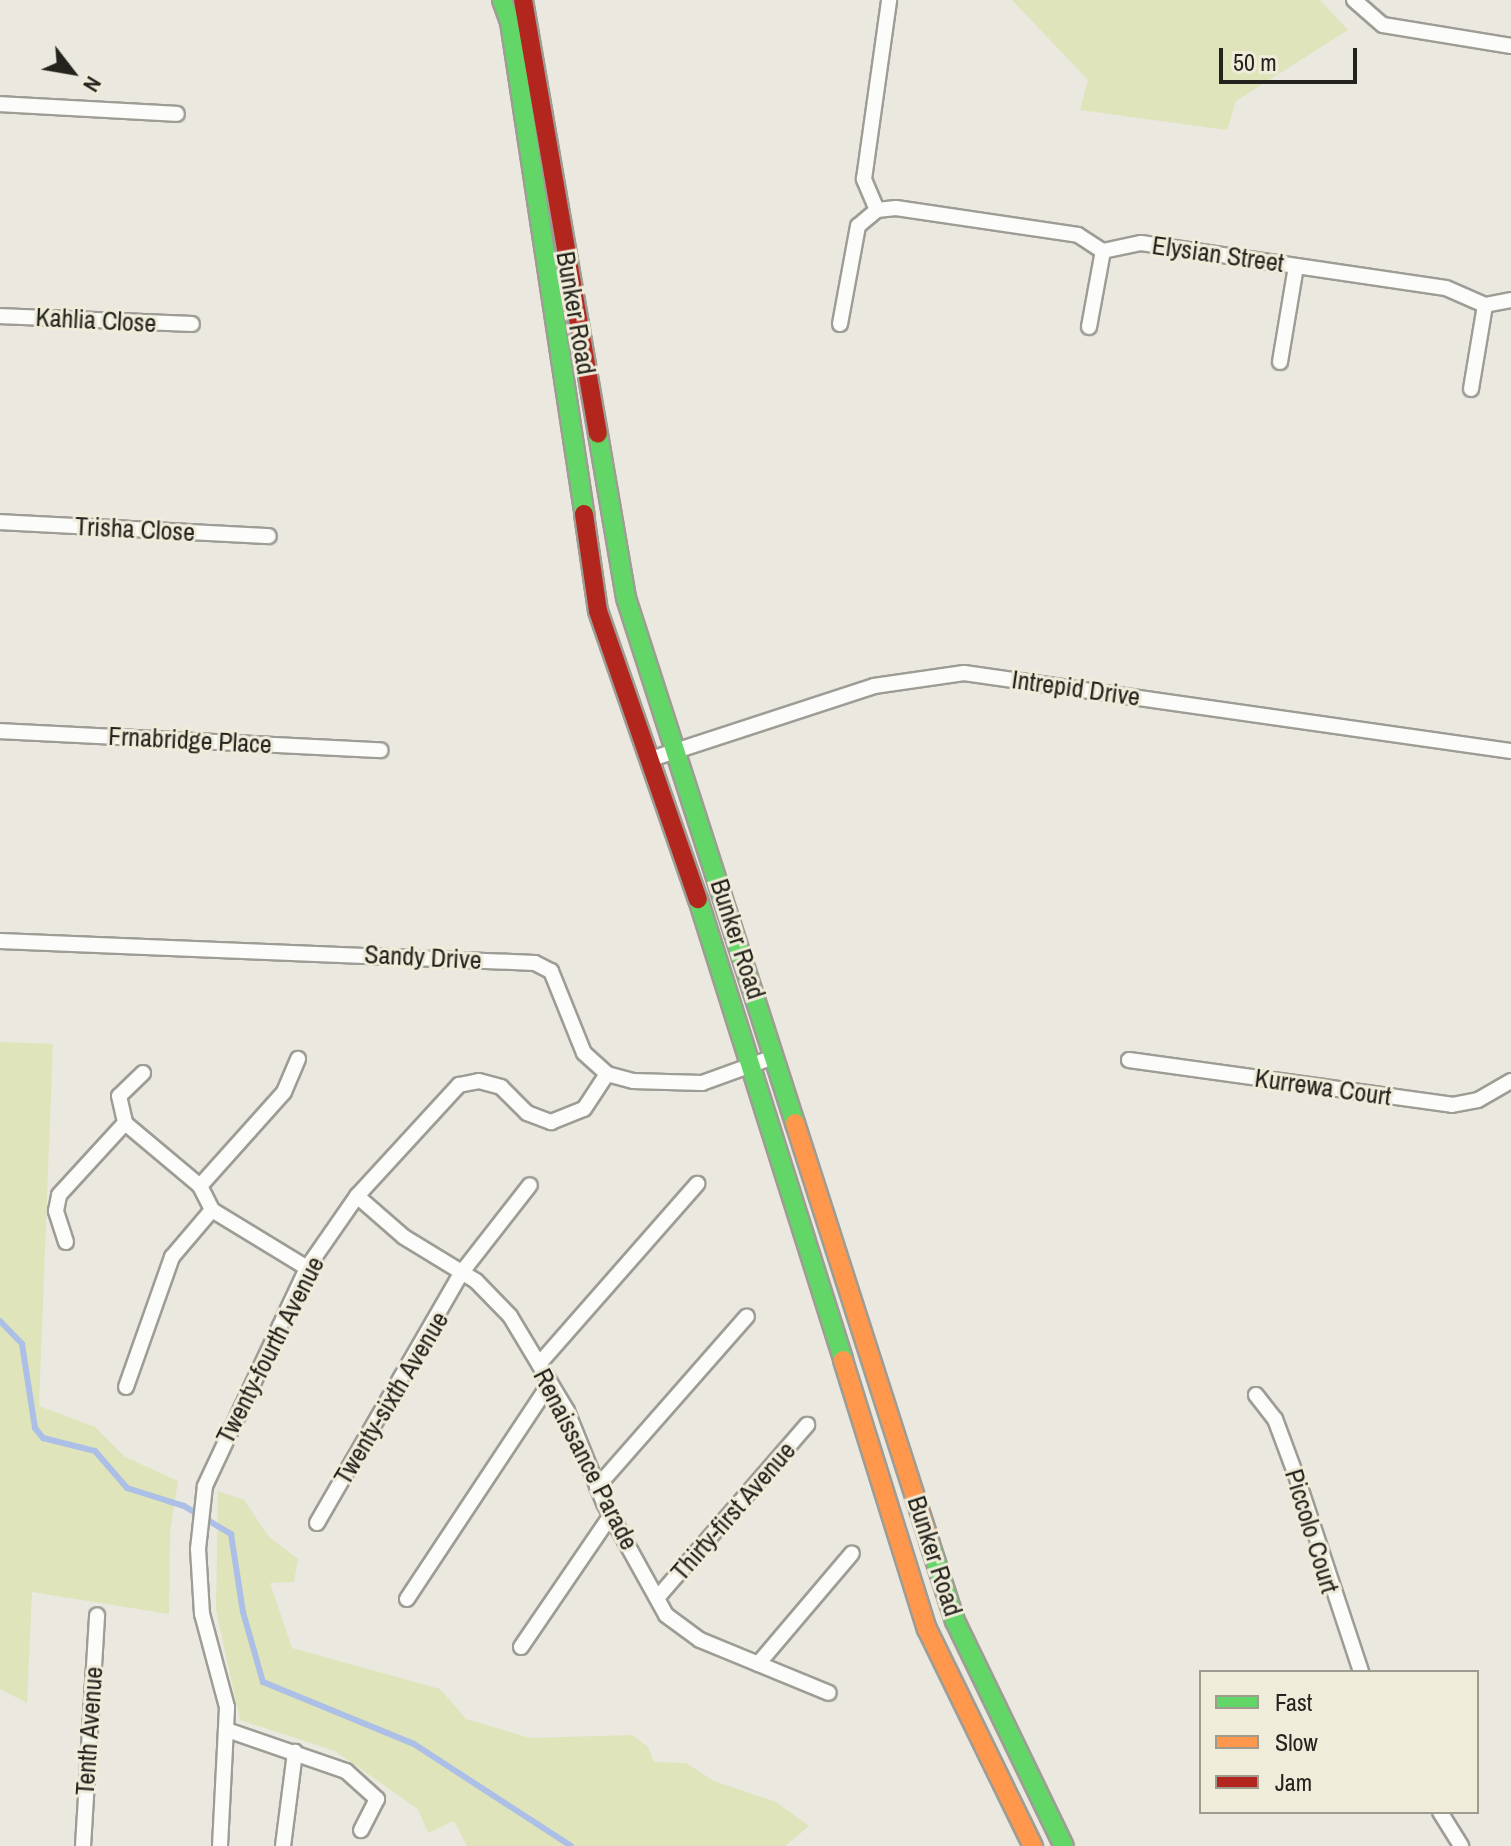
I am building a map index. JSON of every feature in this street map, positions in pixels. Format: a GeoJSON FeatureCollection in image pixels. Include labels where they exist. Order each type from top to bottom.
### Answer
{"type":"FeatureCollection","features":[{"type":"Feature","properties":{"kind":"main road","name":"Bunker Road"},"geometry":{"type":"LineString","coordinates":[[502,0],[510,22],[598,611],[651,759],[927,1629],[1033,1846]]}},
{"type":"Feature","properties":{"kind":"main road","name":"Bunker Road"},"geometry":{"type":"LineString","coordinates":[[523,0],[626,598],[955,1621],[1064,1846]]}},
{"type":"Feature","properties":{"kind":"main road"},"geometry":{"type":"LineString","coordinates":[[927,1629],[955,1621]]}},
{"type":"Feature","properties":{"kind":"street"},"geometry":{"type":"LineString","coordinates":[[877,210],[864,179],[889,0]]}},
{"type":"Feature","properties":{"kind":"street"},"geometry":{"type":"LineString","coordinates":[[1354,0],[1383,25],[1511,46]]}},
{"type":"Feature","properties":{"kind":"street"},"geometry":{"type":"LineString","coordinates":[[0,104],[177,114]]}},
{"type":"Feature","properties":{"kind":"street"},"geometry":{"type":"LineString","coordinates":[[840,324],[858,226],[877,210],[1078,235],[1103,251],[1089,327]]}},
{"type":"Feature","properties":{"kind":"street","name":"Elysian Street"},"geometry":{"type":"LineString","coordinates":[[1103,251],[1141,243],[1446,288],[1485,305]]}},
{"type":"Feature","properties":{"kind":"street"},"geometry":{"type":"LineString","coordinates":[[1280,362],[1296,266]]}},
{"type":"Feature","properties":{"kind":"street"},"geometry":{"type":"LineString","coordinates":[[1471,389],[1485,305],[1511,300]]}},
{"type":"Feature","properties":{"kind":"street","name":"Kahlia Close"},"geometry":{"type":"LineString","coordinates":[[0,316],[192,324]]}},
{"type":"Feature","properties":{"kind":"street","name":"Trisha Close"},"geometry":{"type":"LineString","coordinates":[[0,522],[269,536]]}},
{"type":"Feature","properties":{"kind":"street","name":"Intrepid Drive"},"geometry":{"type":"LineString","coordinates":[[651,759],[874,686],[964,673],[1511,751]]}},
{"type":"Feature","properties":{"kind":"street","name":"Frnabridge Place"},"geometry":{"type":"LineString","coordinates":[[0,731],[381,750]]}},
{"type":"Feature","properties":{"kind":"street","name":"Sandy Drive"},"geometry":{"type":"LineString","coordinates":[[0,941],[535,963],[551,971],[584,1053],[607,1074]]}},
{"type":"Feature","properties":{"kind":"street"},"geometry":{"type":"LineString","coordinates":[[607,1074],[633,1081],[702,1083],[774,1057]]}},
{"type":"Feature","properties":{"kind":"street"},"geometry":{"type":"LineString","coordinates":[[200,1186],[284,1092],[298,1059]]}},
{"type":"Feature","properties":{"kind":"street","name":"Kurrewa Court"},"geometry":{"type":"LineString","coordinates":[[1129,1060],[1452,1105],[1478,1100],[1511,1081]]}},
{"type":"Feature","properties":{"kind":"street"},"geometry":{"type":"LineString","coordinates":[[143,1073],[119,1096],[125,1123],[200,1186],[212,1210],[307,1268]]}},
{"type":"Feature","properties":{"kind":"street","name":"Twenty-fourth Avenue"},"geometry":{"type":"LineString","coordinates":[[220,1846],[227,1707],[202,1614],[200,1535],[203,1506],[214,1463],[307,1268],[357,1196],[459,1085],[479,1081],[501,1087],[527,1113],[551,1122],[584,1109],[607,1074]]}},
{"type":"Feature","properties":{"kind":"street"},"geometry":{"type":"LineString","coordinates":[[66,1242],[56,1211],[59,1195],[125,1123]]}},
{"type":"Feature","properties":{"kind":"street"},"geometry":{"type":"LineString","coordinates":[[539,1364],[697,1184]]}},
{"type":"Feature","properties":{"kind":"street","name":"Twenty-sixth Avenue"},"geometry":{"type":"LineString","coordinates":[[317,1523],[462,1272],[530,1185]]}},
{"type":"Feature","properties":{"kind":"street","name":"Renaissance Parade"},"geometry":{"type":"LineString","coordinates":[[357,1196],[404,1237],[462,1272],[510,1316],[550,1383],[597,1487],[666,1615],[700,1640],[829,1693]]}},
{"type":"Feature","properties":{"kind":"street"},"geometry":{"type":"LineString","coordinates":[[126,1387],[172,1257],[212,1210]]}},
{"type":"Feature","properties":{"kind":"street"},"geometry":{"type":"LineString","coordinates":[[597,1487],[747,1316]]}},
{"type":"Feature","properties":{"kind":"street"},"geometry":{"type":"LineString","coordinates":[[407,1599],[550,1383]]}},
{"type":"Feature","properties":{"kind":"street","name":"Piccolo Court"},"geometry":{"type":"LineString","coordinates":[[1256,1395],[1275,1419],[1294,1469],[1360,1670]]}},
{"type":"Feature","properties":{"kind":"street","name":"Thirty-first Avenue"},"geometry":{"type":"LineString","coordinates":[[658,1597],[807,1425]]}},
{"type":"Feature","properties":{"kind":"street"},"geometry":{"type":"LineString","coordinates":[[521,1647],[611,1515]]}},
{"type":"Feature","properties":{"kind":"street"},"geometry":{"type":"LineString","coordinates":[[758,1664],[852,1553]]}},
{"type":"Feature","properties":{"kind":"street","name":"Tenth Avenue"},"geometry":{"type":"LineString","coordinates":[[83,1846],[97,1615]]}},
{"type":"Feature","properties":{"kind":"street"},"geometry":{"type":"LineString","coordinates":[[227,1730],[346,1771],[377,1799],[361,1830]]}},
{"type":"Feature","properties":{"kind":"street"},"geometry":{"type":"LineString","coordinates":[[283,1846],[295,1752]]}},
{"type":"Feature","properties":{"kind":"street"},"geometry":{"type":"LineString","coordinates":[[1441,1814],[1461,1846]]}},
{"type":"Feature","properties":{"kind":"green space"},"geometry":{"type":"Polygon","coordinates":[[[1012,0],[1320,0],[1348,30],[1236,101],[1227,130],[1080,110],[1088,80],[1012,0]]]}},
{"type":"Feature","properties":{"kind":"green space"},"geometry":{"type":"Polygon","coordinates":[[[0,1042],[53,1044],[39,1406],[95,1427],[125,1457],[178,1481],[170,1532],[169,1614],[32,1592],[27,1703],[0,1689],[0,1042]]]}},
{"type":"Feature","properties":{"kind":"green space"},"geometry":{"type":"Polygon","coordinates":[[[218,1491],[244,1500],[269,1537],[298,1559],[294,1582],[270,1583],[292,1648],[440,1689],[466,1719],[530,1738],[632,1735],[648,1747],[654,1762],[686,1763],[714,1781],[776,1802],[809,1826],[785,1846],[467,1846],[454,1821],[428,1833],[418,1809],[335,1751],[240,1720],[216,1610],[218,1491]]]}},
{"type":"Feature","properties":{"kind":"waterway"},"geometry":{"type":"LineString","coordinates":[[0,1321],[22,1344],[35,1428],[43,1438],[95,1451],[127,1488],[184,1506],[231,1534],[243,1612],[263,1682],[414,1744],[571,1846]]}},
{"type":"Feature","properties":{"kind":"traffic: fast"},"geometry":{"type":"LineString","coordinates":[[502,0],[510,22],[584,514]]}},
{"type":"Feature","properties":{"kind":"traffic: fast"},"geometry":{"type":"LineString","coordinates":[[598,434],[626,598],[795,1123]]}},
{"type":"Feature","properties":{"kind":"traffic: fast"},"geometry":{"type":"LineString","coordinates":[[698,899],[843,1360]]}},
{"type":"Feature","properties":{"kind":"traffic: fast"},"geometry":{"type":"LineString","coordinates":[[930,1544],[955,1621],[1064,1846]]}},
{"type":"Feature","properties":{"kind":"traffic: slow"},"geometry":{"type":"LineString","coordinates":[[795,1123],[930,1544]]}},
{"type":"Feature","properties":{"kind":"traffic: slow"},"geometry":{"type":"LineString","coordinates":[[843,1360],[927,1629],[1033,1846]]}},
{"type":"Feature","properties":{"kind":"traffic: jam"},"geometry":{"type":"LineString","coordinates":[[523,0],[598,434]]}},
{"type":"Feature","properties":{"kind":"traffic: jam"},"geometry":{"type":"LineString","coordinates":[[584,514],[598,611],[698,899]]}}]}
